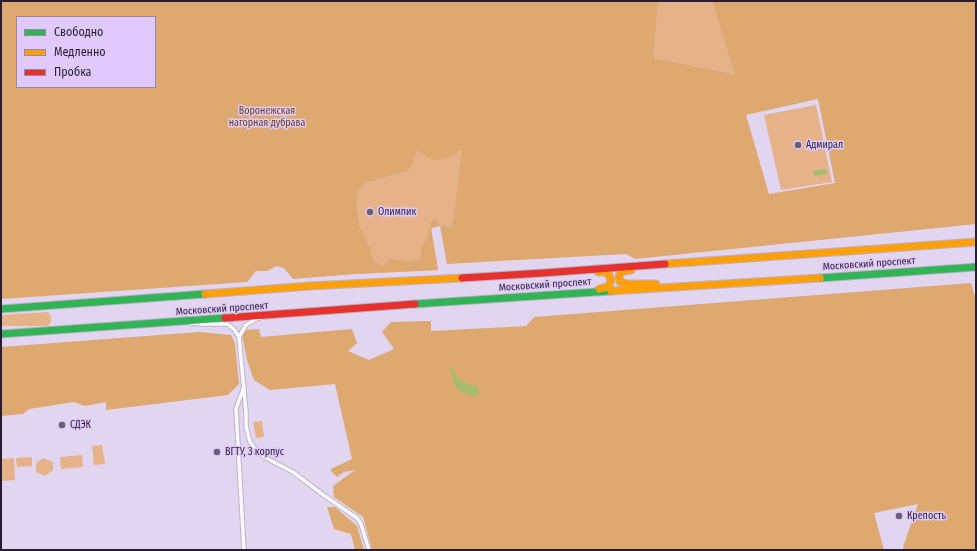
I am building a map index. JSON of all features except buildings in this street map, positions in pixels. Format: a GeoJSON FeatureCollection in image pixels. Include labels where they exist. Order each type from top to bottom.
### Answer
{"type":"FeatureCollection","features":[{"type":"Feature","properties":{"kind":"highway","name":"Московский проспект"},"geometry":{"type":"LineString","coordinates":[[1,309],[310,286],[543,273],[976,242]]}},
{"type":"Feature","properties":{"kind":"highway"},"geometry":{"type":"LineString","coordinates":[[669,264],[659,267],[624,271],[620,273],[619,280],[620,282],[628,284],[717,284]]}},
{"type":"Feature","properties":{"kind":"highway","name":"Московский проспект"},"geometry":{"type":"LineString","coordinates":[[1,334],[530,296],[976,267]]}},
{"type":"Feature","properties":{"kind":"highway"},"geometry":{"type":"LineString","coordinates":[[530,296],[551,292],[603,288],[609,286],[611,281],[608,274],[603,272],[567,274],[543,273]]}},
{"type":"Feature","properties":{"kind":"street"},"geometry":{"type":"LineString","coordinates":[[239,337],[246,325],[256,319],[278,315]]}},
{"type":"Feature","properties":{"kind":"street"},"geometry":{"type":"LineString","coordinates":[[178,322],[227,324],[234,329],[239,337],[246,426],[248,436],[254,447],[266,458],[293,472],[357,518],[361,524],[369,550]]}},
{"type":"Feature","properties":{"kind":"street"},"geometry":{"type":"LineString","coordinates":[[244,386],[236,409],[244,550]]}},
{"type":"Feature","properties":{"kind":"shaded area"},"geometry":{"type":"Polygon","coordinates":[[[663,1],[712,1],[734,74],[654,58],[658,3],[663,1]]]}},
{"type":"Feature","properties":{"kind":"shaded area","name":"Адмирал"},"geometry":{"type":"Polygon","coordinates":[[[816,105],[832,182],[781,190],[764,115],[816,105]]]}},
{"type":"Feature","properties":{"kind":"shaded area","name":"Олимпик"},"geometry":{"type":"Polygon","coordinates":[[[386,148],[463,149],[452,229],[440,225],[431,228],[438,270],[311,277],[320,198],[386,148]]]}},
{"type":"Feature","properties":{"kind":"shaded area","name":"Адмирал"},"geometry":{"type":"Polygon","coordinates":[[[826,169],[827,174],[814,176],[813,171],[826,169]]]}},
{"type":"Feature","properties":{"kind":"shaded area"},"geometry":{"type":"Polygon","coordinates":[[[47,312],[50,314],[51,319],[48,326],[1,326],[1,315],[47,312]]]}},
{"type":"Feature","properties":{"kind":"shaded area"},"geometry":{"type":"Polygon","coordinates":[[[449,363],[459,380],[478,387],[479,393],[474,397],[467,393],[460,392],[454,383],[449,363]]]}},
{"type":"Feature","properties":{"kind":"shaded area"},"geometry":{"type":"Polygon","coordinates":[[[262,421],[264,437],[256,438],[253,422],[262,421]]]}},
{"type":"Feature","properties":{"kind":"shaded area"},"geometry":{"type":"Polygon","coordinates":[[[102,445],[105,464],[94,465],[92,446],[102,445]]]}},
{"type":"Feature","properties":{"kind":"shaded area"},"geometry":{"type":"Polygon","coordinates":[[[82,455],[83,467],[61,469],[60,457],[82,455]]]}},
{"type":"Feature","properties":{"kind":"shaded area"},"geometry":{"type":"Polygon","coordinates":[[[32,457],[32,466],[17,467],[16,458],[32,457]]]}},
{"type":"Feature","properties":{"kind":"shaded area"},"geometry":{"type":"Polygon","coordinates":[[[14,458],[15,480],[1,481],[1,459],[14,458]]]}},
{"type":"Feature","properties":{"kind":"shaded area"},"geometry":{"type":"Polygon","coordinates":[[[43,458],[53,462],[53,470],[45,476],[36,472],[36,463],[43,458]]]}},
{"type":"Feature","properties":{"kind":"green space","name":"Воронежская нагорная дубрава"},"geometry":{"type":"Polygon","coordinates":[[[1,1],[663,1],[658,3],[654,58],[734,74],[712,1],[976,1],[976,224],[635,259],[626,254],[447,264],[440,226],[431,228],[438,270],[293,279],[284,268],[277,266],[267,271],[256,271],[247,282],[1,299],[1,1]],[[818,99],[746,115],[769,194],[835,183],[818,99]],[[417,149],[410,168],[405,171],[365,183],[359,189],[357,194],[356,203],[359,225],[369,246],[373,260],[379,265],[384,265],[390,259],[409,262],[420,259],[422,247],[428,237],[431,222],[435,219],[440,225],[452,228],[462,149],[446,159],[435,160],[426,157],[417,149]]]}},
{"type":"Feature","properties":{"kind":"green space"},"geometry":{"type":"Polygon","coordinates":[[[971,283],[976,300],[976,550],[904,550],[903,547],[918,504],[874,513],[884,550],[372,550],[363,517],[334,497],[333,486],[355,470],[344,472],[337,477],[331,471],[331,469],[352,459],[335,384],[270,390],[254,380],[247,360],[242,335],[244,330],[259,329],[261,337],[352,329],[357,343],[348,351],[369,360],[394,349],[382,332],[391,322],[431,321],[431,331],[526,326],[534,317],[971,283]]]}},
{"type":"Feature","properties":{"kind":"green space"},"geometry":{"type":"Polygon","coordinates":[[[199,332],[231,335],[235,343],[239,384],[228,395],[106,410],[106,402],[85,406],[74,402],[29,409],[23,414],[1,416],[1,347],[199,332]]]}},
{"type":"Feature","properties":{"kind":"green space"},"geometry":{"type":"Polygon","coordinates":[[[327,507],[335,507],[357,526],[364,550],[355,550],[351,534],[334,529],[327,507]]]}},
{"type":"Feature","properties":{"kind":"traffic: fast"},"geometry":{"type":"LineString","coordinates":[[820,278],[976,267]]}},
{"type":"Feature","properties":{"kind":"traffic: fast"},"geometry":{"type":"LineString","coordinates":[[415,304],[611,291]]}},
{"type":"Feature","properties":{"kind":"traffic: fast"},"geometry":{"type":"LineString","coordinates":[[1,309],[205,294]]}},
{"type":"Feature","properties":{"kind":"traffic: fast"},"geometry":{"type":"LineString","coordinates":[[1,334],[225,318]]}},
{"type":"Feature","properties":{"kind":"traffic: slow"},"geometry":{"type":"LineString","coordinates":[[665,264],[976,242]]}},
{"type":"Feature","properties":{"kind":"traffic: slow"},"geometry":{"type":"LineString","coordinates":[[631,270],[620,273],[620,282],[628,284],[656,284]]}},
{"type":"Feature","properties":{"kind":"traffic: slow"},"geometry":{"type":"LineString","coordinates":[[598,272],[605,272],[611,279],[610,284],[607,287],[599,289]]}},
{"type":"Feature","properties":{"kind":"traffic: slow"},"geometry":{"type":"LineString","coordinates":[[205,294],[310,286],[462,278]]}},
{"type":"Feature","properties":{"kind":"traffic: slow"},"geometry":{"type":"LineString","coordinates":[[611,291],[820,278]]}},
{"type":"Feature","properties":{"kind":"traffic: jam"},"geometry":{"type":"LineString","coordinates":[[462,278],[665,264]]}},
{"type":"Feature","properties":{"kind":"traffic: jam"},"geometry":{"type":"LineString","coordinates":[[225,318],[415,304]]}},
{"type":"Feature","properties":{"kind":"place","name":"Адмирал"},"geometry":{"type":"Point","coordinates":[798,145]}},
{"type":"Feature","properties":{"kind":"place","name":"Олимпик"},"geometry":{"type":"Point","coordinates":[370,212]}},
{"type":"Feature","properties":{"kind":"place","name":"СДЭК"},"geometry":{"type":"Point","coordinates":[62,425]}},
{"type":"Feature","properties":{"kind":"place","name":"ВГТУ, 3 корпус"},"geometry":{"type":"Point","coordinates":[217,452]}},
{"type":"Feature","properties":{"kind":"place","name":"Крепость"},"geometry":{"type":"Point","coordinates":[899,516]}}]}
